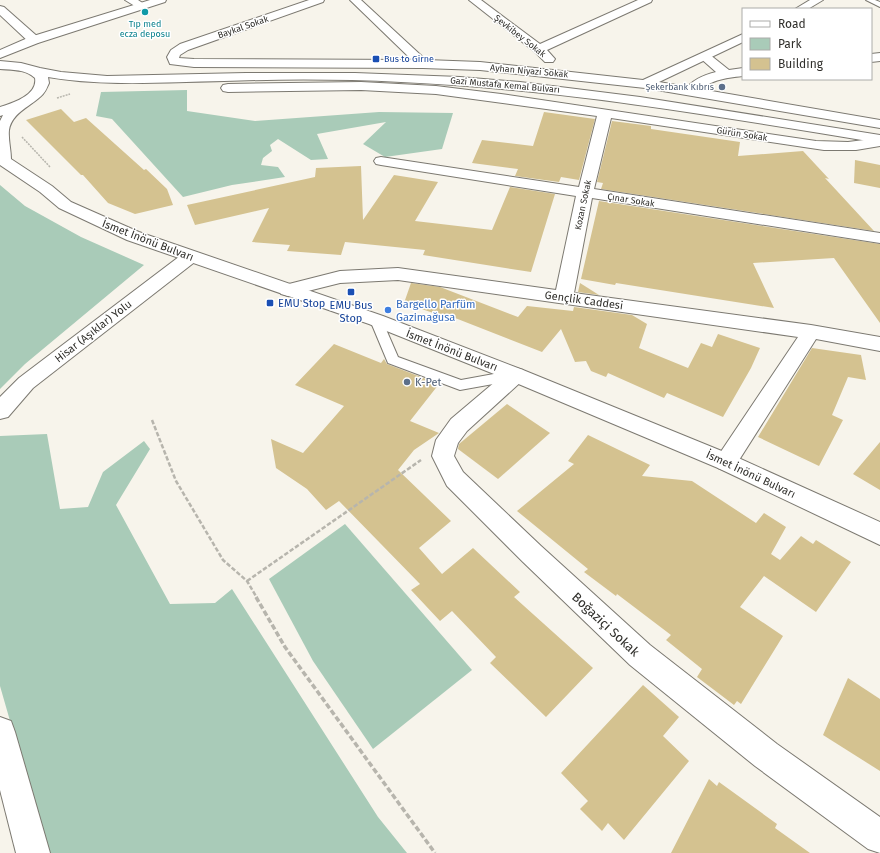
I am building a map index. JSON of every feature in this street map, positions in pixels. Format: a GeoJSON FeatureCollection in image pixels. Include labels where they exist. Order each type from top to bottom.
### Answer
{"type":"FeatureCollection","features":[{"type":"Feature","properties":{"kind":"street"},"geometry":{"type":"LineString","coordinates":[[130,0],[142,6]]}},
{"type":"Feature","properties":{"kind":"street"},"geometry":{"type":"LineString","coordinates":[[0,54],[34,40],[161,0]]}},
{"type":"Feature","properties":{"kind":"street","name":"Baykal Sokak"},"geometry":{"type":"LineString","coordinates":[[174,61],[173,57],[175,53],[184,47],[319,0]]}},
{"type":"Feature","properties":{"kind":"street"},"geometry":{"type":"LineString","coordinates":[[355,0],[423,64]]}},
{"type":"Feature","properties":{"kind":"street"},"geometry":{"type":"LineString","coordinates":[[539,49],[648,0]]}},
{"type":"Feature","properties":{"kind":"street"},"geometry":{"type":"LineString","coordinates":[[802,8],[818,0]]}},
{"type":"Feature","properties":{"kind":"street","name":"Şevkibey Sokak"},"geometry":{"type":"LineString","coordinates":[[480,1],[539,49],[564,74]]}},
{"type":"Feature","properties":{"kind":"street"},"geometry":{"type":"LineString","coordinates":[[0,9],[34,40]]}},
{"type":"Feature","properties":{"kind":"street"},"geometry":{"type":"LineString","coordinates":[[0,112],[19,106],[36,95],[42,89],[44,82],[43,76],[33,63],[43,43],[59,33]]}},
{"type":"Feature","properties":{"kind":"street"},"geometry":{"type":"LineString","coordinates":[[645,84],[742,38]]}},
{"type":"Feature","properties":{"kind":"street"},"geometry":{"type":"LineString","coordinates":[[706,56],[714,65],[727,74]]}},
{"type":"Feature","properties":{"kind":"street","name":"Ayhan Niyazi Sokak"},"geometry":{"type":"LineString","coordinates":[[174,61],[194,63],[423,64],[480,66],[645,84],[880,124]]}},
{"type":"Feature","properties":{"kind":"street","name":"Gazi Mustafa Kemal Bulvarı"},"geometry":{"type":"LineString","coordinates":[[0,65],[33,63],[79,79],[125,80],[271,76],[399,78],[542,87],[672,104],[880,139]]}},
{"type":"Feature","properties":{"kind":"street"},"geometry":{"type":"LineString","coordinates":[[691,91],[697,83],[707,78],[742,72]]}},
{"type":"Feature","properties":{"kind":"street","name":"Gazi Mustafa Kemal Bulvarı"},"geometry":{"type":"LineString","coordinates":[[71,90],[125,80]]}},
{"type":"Feature","properties":{"kind":"street","name":"Gürün Sokak"},"geometry":{"type":"LineString","coordinates":[[228,88],[361,86],[436,90],[605,113],[816,145],[842,147],[862,146],[880,142]]}},
{"type":"Feature","properties":{"kind":"street"},"geometry":{"type":"LineString","coordinates":[[36,95],[54,95]]}},
{"type":"Feature","properties":{"kind":"street","name":"İsmet İnönü Bulvarı"},"geometry":{"type":"LineString","coordinates":[[19,106],[9,117],[2,130],[2,159],[46,189],[65,205],[133,236],[190,257],[376,320],[516,375],[726,462],[880,534]]}},
{"type":"Feature","properties":{"kind":"street","name":"Kozan Sokak"},"geometry":{"type":"LineString","coordinates":[[564,298],[586,193],[605,113]]}},
{"type":"Feature","properties":{"kind":"street","name":"Çınar Sokak"},"geometry":{"type":"LineString","coordinates":[[381,161],[880,238]]}},
{"type":"Feature","properties":{"kind":"street","name":"Hisar (Aşıklar) Yolu"},"geometry":{"type":"LineString","coordinates":[[0,411],[26,383],[190,257]]}},
{"type":"Feature","properties":{"kind":"street","name":"Gençlik Caddesi"},"geometry":{"type":"LineString","coordinates":[[288,290],[340,277],[398,274],[811,332],[880,344]]}},
{"type":"Feature","properties":{"kind":"street"},"geometry":{"type":"LineString","coordinates":[[726,462],[811,332]]}},
{"type":"Feature","properties":{"kind":"street"},"geometry":{"type":"LineString","coordinates":[[443,456],[446,440],[459,425],[516,375]]}},
{"type":"Feature","properties":{"kind":"street","name":"Boğaziçi Sokak"},"geometry":{"type":"LineString","coordinates":[[443,456],[455,479],[532,554],[640,655],[766,756],[880,837]]}},
{"type":"Feature","properties":{"kind":"street"},"geometry":{"type":"LineString","coordinates":[[0,732],[32,853]]}},
{"type":"Feature","properties":{"kind":"lane"},"geometry":{"type":"LineString","coordinates":[[869,0],[880,5]]}},
{"type":"Feature","properties":{"kind":"lane"},"geometry":{"type":"LineString","coordinates":[[376,320],[392,360],[460,385],[516,375]]}},
{"type":"Feature","properties":{"kind":"path"},"geometry":{"type":"LineString","coordinates":[[54,95],[71,90]]}},
{"type":"Feature","properties":{"kind":"path"},"geometry":{"type":"LineString","coordinates":[[20,134],[50,167]]}},
{"type":"Feature","properties":{"kind":"path"},"geometry":{"type":"LineString","coordinates":[[152,420],[180,487],[224,560],[247,581],[285,647],[435,853]]}},
{"type":"Feature","properties":{"kind":"path"},"geometry":{"type":"LineString","coordinates":[[247,581],[423,459],[443,456]]}},
{"type":"Feature","properties":{"kind":"green space"},"geometry":{"type":"Polygon","coordinates":[[[187,90],[187,111],[255,121],[379,112],[453,113],[442,149],[385,157],[363,144],[386,122],[317,134],[328,159],[311,160],[278,139],[270,145],[272,151],[263,158],[261,165],[278,167],[285,177],[232,185],[183,197],[112,119],[96,116],[101,92],[187,90]]]}},
{"type":"Feature","properties":{"kind":"green space"},"geometry":{"type":"Polygon","coordinates":[[[0,185],[25,206],[81,237],[144,265],[25,364],[0,389],[0,185]]]}},
{"type":"Feature","properties":{"kind":"green space"},"geometry":{"type":"Polygon","coordinates":[[[47,434],[60,509],[88,507],[103,472],[144,441],[150,449],[116,505],[170,604],[215,603],[232,589],[378,817],[407,853],[48,853],[0,686],[0,436],[47,434]]]}},
{"type":"Feature","properties":{"kind":"green space"},"geometry":{"type":"Polygon","coordinates":[[[345,524],[472,670],[373,749],[313,661],[269,579],[345,524]]]}},
{"type":"Feature","properties":{"kind":"building"},"geometry":{"type":"Polygon","coordinates":[[[61,109],[74,122],[86,118],[144,170],[146,169],[167,189],[173,205],[135,214],[108,203],[83,175],[81,175],[26,120],[61,109]]]}},
{"type":"Feature","properties":{"kind":"building"},"geometry":{"type":"Polygon","coordinates":[[[544,112],[595,119],[579,180],[561,177],[559,182],[515,176],[518,169],[472,163],[482,140],[533,146],[544,112]]]}},
{"type":"Feature","properties":{"kind":"building"},"geometry":{"type":"Polygon","coordinates":[[[612,121],[651,126],[651,129],[740,142],[738,156],[803,151],[829,179],[825,178],[874,231],[601,189],[603,183],[597,182],[612,121]]]}},
{"type":"Feature","properties":{"kind":"building"},"geometry":{"type":"Polygon","coordinates":[[[855,160],[880,165],[880,188],[854,183],[855,160]]]}},
{"type":"Feature","properties":{"kind":"building"},"geometry":{"type":"Polygon","coordinates":[[[361,166],[363,220],[394,175],[438,182],[415,221],[492,230],[510,187],[555,194],[531,272],[423,255],[425,250],[345,242],[341,255],[287,251],[290,245],[252,242],[269,208],[195,225],[187,205],[315,177],[316,168],[361,166]]]}},
{"type":"Feature","properties":{"kind":"building"},"geometry":{"type":"Polygon","coordinates":[[[599,201],[880,244],[880,323],[834,258],[753,263],[774,308],[616,283],[615,285],[581,279],[599,201]]]}},
{"type":"Feature","properties":{"kind":"building"},"geometry":{"type":"Polygon","coordinates":[[[411,283],[440,287],[518,317],[527,306],[573,311],[574,307],[632,315],[647,324],[639,348],[688,368],[701,343],[712,347],[718,334],[760,348],[751,368],[723,417],[667,393],[664,398],[608,373],[606,377],[591,371],[586,361],[575,362],[561,329],[542,352],[450,316],[448,318],[404,303],[411,283]]]}},
{"type":"Feature","properties":{"kind":"building"},"geometry":{"type":"Polygon","coordinates":[[[580,283],[599,295],[578,292],[580,283]]]}},
{"type":"Feature","properties":{"kind":"building"},"geometry":{"type":"Polygon","coordinates":[[[334,344],[381,363],[384,359],[387,364],[439,384],[410,421],[439,433],[414,450],[398,470],[451,521],[419,548],[442,574],[473,548],[520,592],[514,597],[593,668],[546,717],[490,663],[496,657],[452,611],[440,621],[411,590],[420,584],[339,501],[326,510],[307,489],[276,468],[271,439],[303,453],[344,406],[295,385],[334,344]]]}},
{"type":"Feature","properties":{"kind":"building"},"geometry":{"type":"Polygon","coordinates":[[[812,348],[861,355],[866,380],[848,377],[832,415],[843,420],[819,466],[758,437],[812,348]]]}},
{"type":"Feature","properties":{"kind":"building"},"geometry":{"type":"Polygon","coordinates":[[[507,404],[550,433],[498,479],[458,449],[459,444],[507,404]]]}},
{"type":"Feature","properties":{"kind":"building"},"geometry":{"type":"Polygon","coordinates":[[[588,435],[650,465],[642,476],[692,481],[756,523],[764,513],[786,527],[771,554],[780,560],[801,536],[813,544],[816,540],[851,562],[816,612],[764,576],[740,607],[783,636],[741,704],[737,701],[734,705],[697,677],[702,669],[666,640],[671,635],[617,594],[616,596],[584,572],[588,569],[517,511],[574,464],[568,461],[588,435]]]}},
{"type":"Feature","properties":{"kind":"building"},"geometry":{"type":"Polygon","coordinates":[[[880,442],[880,490],[853,474],[880,442]]]}},
{"type":"Feature","properties":{"kind":"building"},"geometry":{"type":"Polygon","coordinates":[[[848,678],[880,699],[880,771],[823,735],[848,678]]]}},
{"type":"Feature","properties":{"kind":"building"},"geometry":{"type":"Polygon","coordinates":[[[643,685],[679,717],[663,736],[689,761],[624,840],[608,823],[602,831],[580,809],[588,801],[561,773],[643,685]]]}},
{"type":"Feature","properties":{"kind":"building"},"geometry":{"type":"Polygon","coordinates":[[[709,779],[717,786],[719,782],[777,824],[775,828],[810,853],[671,853],[709,779]]]}},
{"type":"Feature","properties":{"kind":"place","name":"Tıp med ecza deposu"},"geometry":{"type":"Point","coordinates":[145,12]}},
{"type":"Feature","properties":{"kind":"place","name":"Bus to Girne"},"geometry":{"type":"Point","coordinates":[376,59]}},
{"type":"Feature","properties":{"kind":"place","name":"Şekerbank Kıbrıs"},"geometry":{"type":"Point","coordinates":[722,87]}},
{"type":"Feature","properties":{"kind":"place","name":"EMU Bus Stop"},"geometry":{"type":"Point","coordinates":[351,292]}},
{"type":"Feature","properties":{"kind":"place","name":"EMU Stop"},"geometry":{"type":"Point","coordinates":[270,303]}},
{"type":"Feature","properties":{"kind":"place","name":"Bargello Parfüm Gazimağusa"},"geometry":{"type":"Point","coordinates":[388,310]}},
{"type":"Feature","properties":{"kind":"place","name":"K-Pet"},"geometry":{"type":"Point","coordinates":[407,382]}}]}
